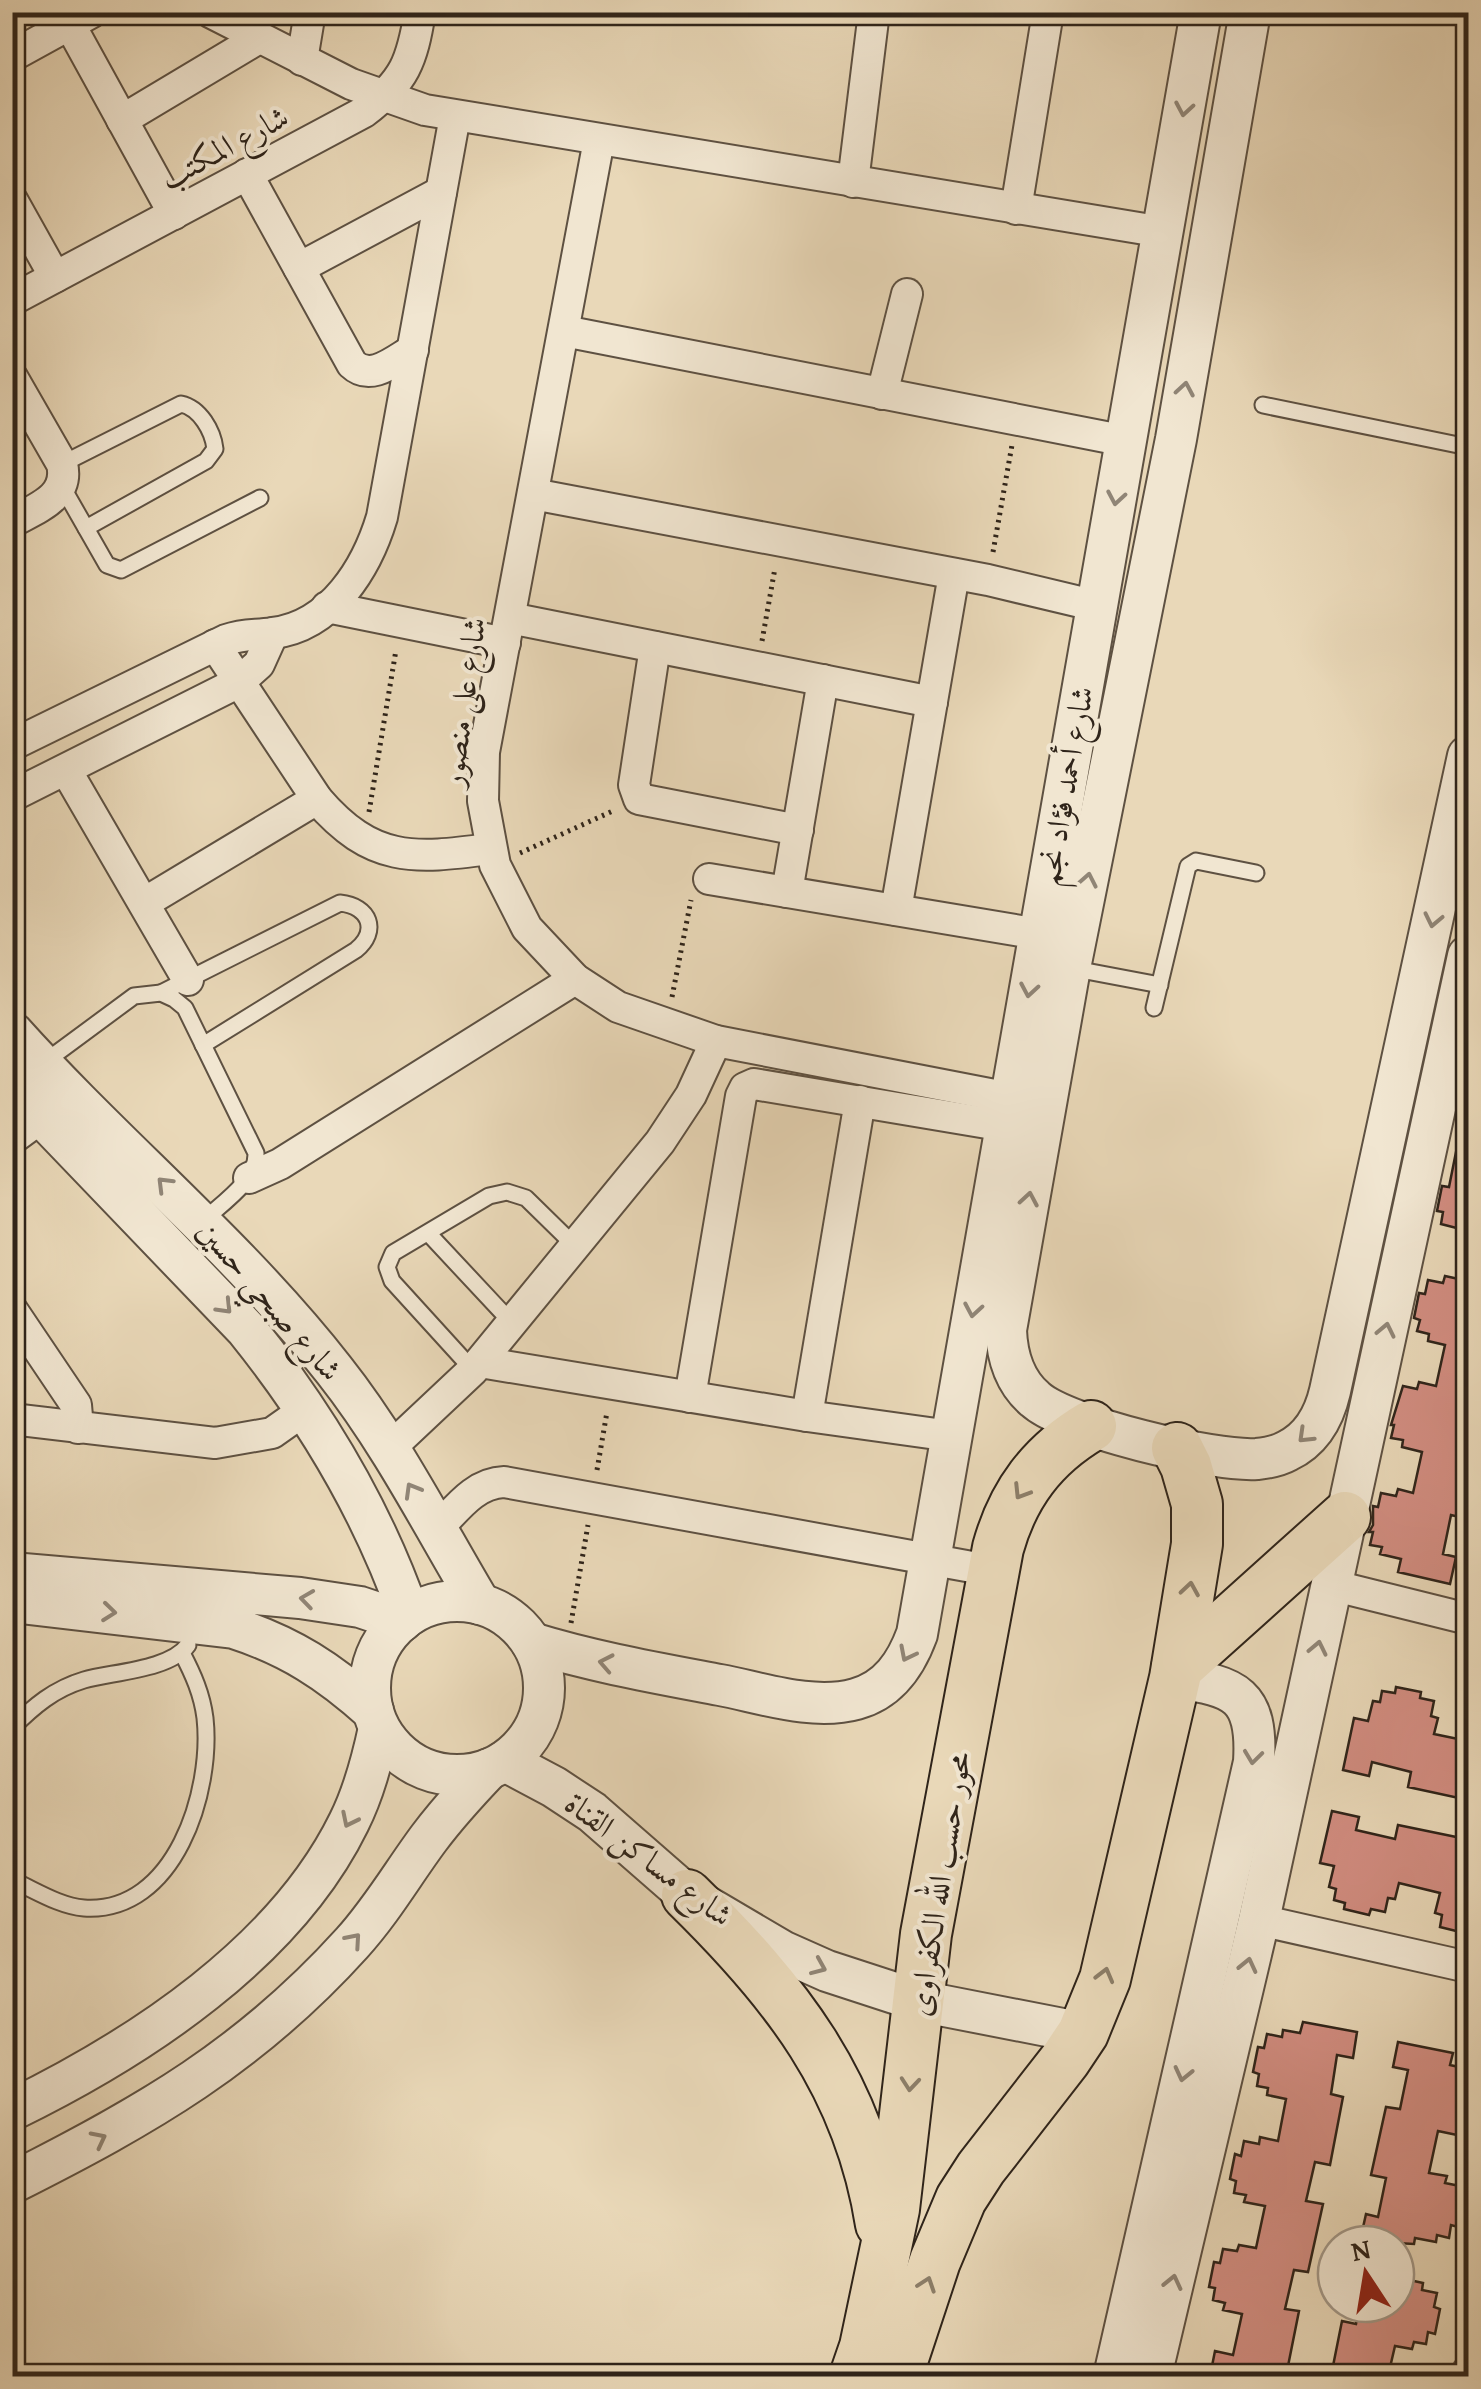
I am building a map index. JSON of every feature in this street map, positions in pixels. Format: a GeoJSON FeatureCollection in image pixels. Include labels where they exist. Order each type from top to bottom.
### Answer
{"type":"FeatureCollection","features":[{"type":"Feature","properties":{"kind":"main road","name":"محور حسب الله الكفراوى"},"geometry":{"type":"LineString","coordinates":[[854,2376],[886,2257],[905,2134],[926,1934],[1004,1526],[1024,1486],[1053,1451],[1090,1426]]}},
{"type":"Feature","properties":{"kind":"main road"},"geometry":{"type":"LineString","coordinates":[[897,2376],[935,2261],[961,2199],[1083,2032],[1105,1979],[1176,1673],[1198,1524],[1192,1484],[1177,1448]]}},
{"type":"Feature","properties":{"kind":"main road"},"geometry":{"type":"LineString","coordinates":[[1176,1673],[1346,1516]]}},
{"type":"Feature","properties":{"kind":"main road"},"geometry":{"type":"LineString","coordinates":[[686,1895],[757,1966],[812,2040],[834,2080],[868,2167],[886,2257]]}},
{"type":"Feature","properties":{"kind":"street"},"geometry":{"type":"LineString","coordinates":[[302,60],[310,12]]}},
{"type":"Feature","properties":{"kind":"street","name":"شارع المكتب"},"geometry":{"type":"LineString","coordinates":[[12,300],[364,112],[384,97],[413,55],[420,12]]}},
{"type":"Feature","properties":{"kind":"street"},"geometry":{"type":"LineString","coordinates":[[852,182],[874,12]]}},
{"type":"Feature","properties":{"kind":"street"},"geometry":{"type":"LineString","coordinates":[[1016,210],[1048,12]]}},
{"type":"Feature","properties":{"kind":"street","name":"شارع أحمد فؤاد نجم"},"geometry":{"type":"LineString","coordinates":[[929,1559],[1201,12]]}},
{"type":"Feature","properties":{"kind":"street","name":"شارع أحمد فؤاد نجم"},"geometry":{"type":"LineString","coordinates":[[1250,12],[1176,439],[1070,968],[1006,1330],[1012,1366],[1032,1397],[1064,1417],[1090,1426],[1239,1459],[1286,1452],[1311,1433],[1326,1406],[1468,756]]}},
{"type":"Feature","properties":{"kind":"street"},"geometry":{"type":"LineString","coordinates":[[213,14],[384,97],[455,116],[1162,232]]}},
{"type":"Feature","properties":{"kind":"street"},"geometry":{"type":"LineString","coordinates":[[12,56],[81,19],[122,120],[174,214]]}},
{"type":"Feature","properties":{"kind":"street"},"geometry":{"type":"LineString","coordinates":[[122,120],[259,38]]}},
{"type":"Feature","properties":{"kind":"street"},"geometry":{"type":"LineString","coordinates":[[12,745],[240,635],[273,633],[302,623],[327,608],[353,582],[372,551],[382,517],[455,116]]}},
{"type":"Feature","properties":{"kind":"street","name":"شارع على منصور"},"geometry":{"type":"LineString","coordinates":[[600,140],[484,752],[482,801],[492,857],[526,928],[574,979],[618,1007],[716,1040],[1008,1112]]}},
{"type":"Feature","properties":{"kind":"street"},"geometry":{"type":"LineString","coordinates":[[248,174],[358,370],[374,372],[412,350]]}},
{"type":"Feature","properties":{"kind":"street"},"geometry":{"type":"LineString","coordinates":[[299,268],[441,192]]}},
{"type":"Feature","properties":{"kind":"street"},"geometry":{"type":"LineString","coordinates":[[12,200],[55,278]]}},
{"type":"Feature","properties":{"kind":"street"},"geometry":{"type":"LineString","coordinates":[[882,394],[907,294]]}},
{"type":"Feature","properties":{"kind":"street"},"geometry":{"type":"LineString","coordinates":[[564,331],[1126,441]]}},
{"type":"Feature","properties":{"kind":"street"},"geometry":{"type":"LineString","coordinates":[[12,377],[62,476],[54,497],[12,522]]}},
{"type":"Feature","properties":{"kind":"street"},"geometry":{"type":"LineString","coordinates":[[533,494],[988,580],[1097,606]]}},
{"type":"Feature","properties":{"kind":"street"},"geometry":{"type":"LineString","coordinates":[[896,910],[954,574]]}},
{"type":"Feature","properties":{"kind":"street"},"geometry":{"type":"LineString","coordinates":[[327,608],[401,622],[654,647],[932,702]]}},
{"type":"Feature","properties":{"kind":"street"},"geometry":{"type":"LineString","coordinates":[[12,796],[240,682],[260,664],[273,633]]}},
{"type":"Feature","properties":{"kind":"street"},"geometry":{"type":"LineString","coordinates":[[215,646],[335,819],[364,840],[403,854],[492,857]]}},
{"type":"Feature","properties":{"kind":"street"},"geometry":{"type":"LineString","coordinates":[[654,647],[634,786],[640,799],[798,830]]}},
{"type":"Feature","properties":{"kind":"street"},"geometry":{"type":"LineString","coordinates":[[788,892],[823,680]]}},
{"type":"Feature","properties":{"kind":"street"},"geometry":{"type":"LineString","coordinates":[[66,770],[144,904],[175,987]]}},
{"type":"Feature","properties":{"kind":"street"},"geometry":{"type":"LineString","coordinates":[[144,904],[318,798]]}},
{"type":"Feature","properties":{"kind":"street"},"geometry":{"type":"LineString","coordinates":[[700,888],[788,892],[1039,934]]}},
{"type":"Feature","properties":{"kind":"street"},"geometry":{"type":"LineString","coordinates":[[248,1178],[280,1164],[574,979]]}},
{"type":"Feature","properties":{"kind":"street"},"geometry":{"type":"LineString","coordinates":[[1151,2376],[1259,1920],[1466,979]]}},
{"type":"Feature","properties":{"kind":"street","name":"شارع صبحي حسين"},"geometry":{"type":"LineString","coordinates":[[12,1032],[28,1074],[27,1128],[246,1329],[306,1409],[378,1534],[406,1618]]}},
{"type":"Feature","properties":{"kind":"street"},"geometry":{"type":"LineString","coordinates":[[388,1449],[477,1366],[575,1246],[676,1119],[716,1040]]}},
{"type":"Feature","properties":{"kind":"street","name":"شارع صبحي حسين"},"geometry":{"type":"LineString","coordinates":[[28,1074],[202,1222],[316,1347],[388,1449],[480,1604]]}},
{"type":"Feature","properties":{"kind":"street"},"geometry":{"type":"LineString","coordinates":[[690,1397],[742,1091],[754,1084],[860,1100],[1008,1112]]}},
{"type":"Feature","properties":{"kind":"street"},"geometry":{"type":"LineString","coordinates":[[807,1416],[860,1100]]}},
{"type":"Feature","properties":{"kind":"street"},"geometry":{"type":"LineString","coordinates":[[12,1310],[76,1405],[78,1428]]}},
{"type":"Feature","properties":{"kind":"street"},"geometry":{"type":"LineString","coordinates":[[477,1366],[951,1436]]}},
{"type":"Feature","properties":{"kind":"street"},"geometry":{"type":"LineString","coordinates":[[12,1419],[214,1443],[272,1434],[306,1409]]}},
{"type":"Feature","properties":{"kind":"street"},"geometry":{"type":"LineString","coordinates":[[436,1530],[472,1494],[492,1483],[504,1482],[994,1571]]}},
{"type":"Feature","properties":{"kind":"street"},"geometry":{"type":"LineString","coordinates":[[532,1643],[579,1658],[812,1702],[857,1699],[896,1674],[909,1655],[929,1559]]}},
{"type":"Feature","properties":{"kind":"street"},"geometry":{"type":"LineString","coordinates":[[12,1573],[300,1598],[406,1618]]}},
{"type":"Feature","properties":{"kind":"street"},"geometry":{"type":"LineString","coordinates":[[1332,1585],[1468,1618]]}},
{"type":"Feature","properties":{"kind":"street"},"geometry":{"type":"LineString","coordinates":[[12,1602],[194,1638],[234,1628],[287,1647],[336,1678],[376,1719],[389,1743],[418,1766],[453,1775],[497,1765]]}},
{"type":"Feature","properties":{"kind":"street"},"geometry":{"type":"LineString","coordinates":[[12,2110],[83,2075],[174,2016],[250,1950],[294,1903],[333,1852],[362,1792],[376,1719],[370,1691],[378,1652],[406,1618],[444,1602],[480,1604],[510,1619],[532,1643],[540,1661],[544,1698],[532,1734],[432,1834],[388,1900],[355,1940],[241,2048],[164,2102],[12,2183]]}},
{"type":"Feature","properties":{"kind":"street"},"geometry":{"type":"LineString","coordinates":[[1114,2376],[1254,1762],[1252,1718],[1236,1695],[1214,1683],[1176,1673]]}},
{"type":"Feature","properties":{"kind":"street","name":"شارع مساكن القناة"},"geometry":{"type":"LineString","coordinates":[[497,1765],[554,1787],[592,1812],[686,1895],[827,1971],[919,2001],[1083,2032]]}},
{"type":"Feature","properties":{"kind":"street"},"geometry":{"type":"LineString","coordinates":[[1259,1920],[1468,1967]]}},
{"type":"Feature","properties":{"kind":"lane"},"geometry":{"type":"LineString","coordinates":[[86,528],[212,456],[215,441],[197,410],[182,404],[62,476],[86,528],[107,565],[121,570],[260,498]]}},
{"type":"Feature","properties":{"kind":"lane"},"geometry":{"type":"LineString","coordinates":[[1263,405],[1468,447]]}},
{"type":"Feature","properties":{"kind":"lane"},"geometry":{"type":"LineString","coordinates":[[1154,1008],[1188,866],[1196,861],[1256,873]]}},
{"type":"Feature","properties":{"kind":"lane"},"geometry":{"type":"LineString","coordinates":[[28,1074],[134,996],[175,987],[340,903],[355,904],[366,913],[370,927],[367,941],[356,950],[203,1045]]}},
{"type":"Feature","properties":{"kind":"lane"},"geometry":{"type":"LineString","coordinates":[[1070,968],[1160,985]]}},
{"type":"Feature","properties":{"kind":"lane"},"geometry":{"type":"LineString","coordinates":[[175,987],[254,1145],[256,1162],[248,1178],[202,1222]]}},
{"type":"Feature","properties":{"kind":"lane"},"geometry":{"type":"LineString","coordinates":[[477,1366],[388,1274],[393,1253],[488,1196],[507,1192],[526,1198],[575,1246]]}},
{"type":"Feature","properties":{"kind":"lane"},"geometry":{"type":"LineString","coordinates":[[428,1233],[512,1323]]}},
{"type":"Feature","properties":{"kind":"lane"},"geometry":{"type":"LineString","coordinates":[[12,1728],[39,1701],[82,1681],[148,1666],[194,1638],[205,1718],[205,1762],[191,1820],[170,1864],[150,1886],[130,1899],[106,1907],[81,1908],[56,1901],[12,1880]]}},
{"type":"Feature","properties":{"kind":"path"},"geometry":{"type":"LineString","coordinates":[[988,580],[1016,420]]}},
{"type":"Feature","properties":{"kind":"path"},"geometry":{"type":"LineString","coordinates":[[758,667],[780,540]]}},
{"type":"Feature","properties":{"kind":"path"},"geometry":{"type":"LineString","coordinates":[[364,840],[401,622]]}},
{"type":"Feature","properties":{"kind":"path"},"geometry":{"type":"LineString","coordinates":[[492,857],[640,799]]}},
{"type":"Feature","properties":{"kind":"path"},"geometry":{"type":"LineString","coordinates":[[666,1026],[700,888]]}},
{"type":"Feature","properties":{"kind":"building"},"geometry":{"type":"Polygon","coordinates":[[[1459,1137],[1468,1138],[1468,1231],[1441,1224],[1443,1212],[1437,1211],[1442,1186],[1449,1187],[1459,1137]]]}},
{"type":"Feature","properties":{"kind":"building"},"geometry":{"type":"Polygon","coordinates":[[[1445,1276],[1468,1281],[1468,1519],[1451,1515],[1443,1554],[1456,1557],[1450,1584],[1398,1572],[1401,1559],[1380,1554],[1382,1547],[1370,1545],[1373,1532],[1369,1532],[1373,1506],[1378,1507],[1381,1493],[1396,1496],[1398,1489],[1413,1493],[1422,1452],[1402,1447],[1403,1440],[1391,1438],[1391,1425],[1403,1386],[1417,1389],[1419,1382],[1436,1386],[1445,1345],[1428,1341],[1429,1334],[1417,1331],[1420,1320],[1414,1318],[1419,1293],[1425,1294],[1428,1280],[1443,1283],[1445,1276]]]}},
{"type":"Feature","properties":{"kind":"building"},"geometry":{"type":"Polygon","coordinates":[[[1396,1687],[1421,1692],[1420,1698],[1434,1701],[1431,1716],[1438,1718],[1434,1734],[1468,1741],[1468,1800],[1408,1787],[1411,1772],[1372,1762],[1369,1776],[1343,1770],[1354,1718],[1368,1721],[1373,1701],[1380,1702],[1382,1691],[1395,1693],[1396,1687]]]}},
{"type":"Feature","properties":{"kind":"building"},"geometry":{"type":"Polygon","coordinates":[[[1332,1811],[1359,1817],[1356,1830],[1395,1839],[1398,1825],[1466,1839],[1462,1858],[1468,1859],[1468,1934],[1440,1927],[1442,1915],[1435,1913],[1440,1893],[1399,1883],[1395,1899],[1388,1898],[1385,1912],[1371,1909],[1369,1915],[1344,1909],[1345,1903],[1334,1900],[1336,1889],[1329,1887],[1334,1866],[1320,1863],[1332,1811]]]}},
{"type":"Feature","properties":{"kind":"building"},"geometry":{"type":"Polygon","coordinates":[[[1303,2022],[1357,2032],[1353,2058],[1337,2055],[1331,2094],[1343,2097],[1330,2165],[1315,2162],[1306,2201],[1323,2204],[1308,2272],[1294,2270],[1285,2309],[1299,2311],[1286,2376],[1210,2376],[1215,2351],[1233,2355],[1242,2314],[1223,2310],[1225,2303],[1213,2300],[1215,2288],[1209,2287],[1214,2262],[1220,2263],[1223,2249],[1237,2251],[1239,2245],[1256,2248],[1265,2206],[1244,2202],[1246,2195],[1234,2193],[1236,2181],[1230,2179],[1235,2154],[1241,2156],[1244,2141],[1259,2144],[1260,2137],[1278,2141],[1286,2099],[1267,2095],[1268,2088],[1257,2086],[1259,2074],[1253,2072],[1258,2047],[1264,2048],[1267,2034],[1282,2037],[1283,2030],[1300,2033],[1303,2022]]]}},
{"type":"Feature","properties":{"kind":"building"},"geometry":{"type":"Polygon","coordinates":[[[1398,2042],[1453,2053],[1450,2065],[1468,2069],[1468,2130],[1458,2127],[1457,2135],[1438,2131],[1429,2173],[1447,2176],[1445,2183],[1460,2186],[1457,2200],[1463,2202],[1458,2227],[1451,2225],[1449,2238],[1437,2235],[1436,2242],[1416,2238],[1416,2224],[1364,2224],[1366,2214],[1378,2217],[1386,2178],[1371,2175],[1386,2107],[1400,2109],[1408,2070],[1393,2067],[1398,2042]]]}},
{"type":"Feature","properties":{"kind":"building"},"geometry":{"type":"Polygon","coordinates":[[[1416,2281],[1423,2283],[1422,2290],[1437,2293],[1434,2307],[1440,2309],[1435,2334],[1428,2332],[1426,2344],[1414,2342],[1412,2349],[1395,2346],[1388,2376],[1331,2376],[1341,2324],[1416,2324],[1416,2281]]]}}]}
